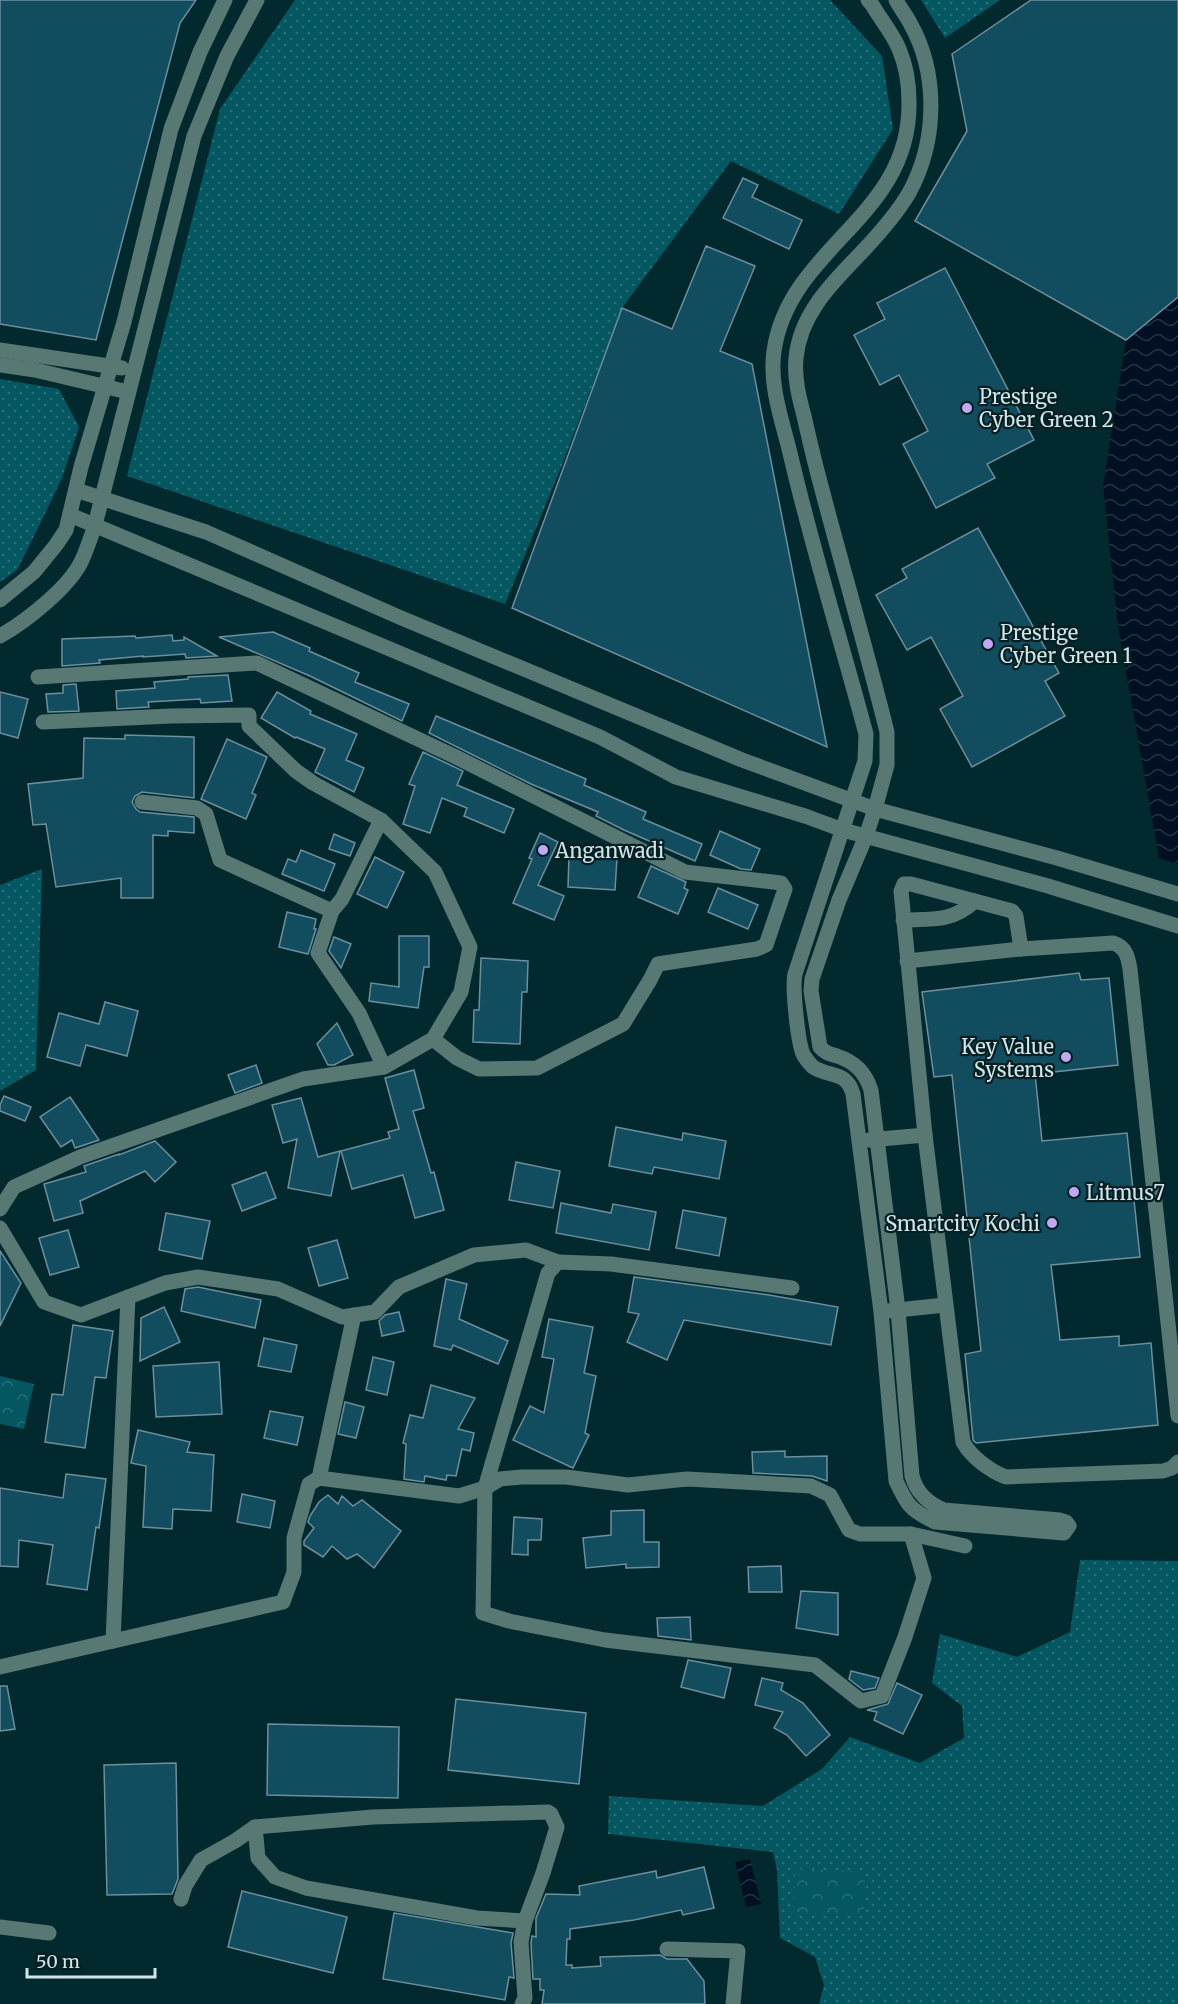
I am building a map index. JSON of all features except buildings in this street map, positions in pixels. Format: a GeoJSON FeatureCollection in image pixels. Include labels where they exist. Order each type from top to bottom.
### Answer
{"type":"FeatureCollection","features":[{"type":"Feature","properties":{"kind":"street"},"geometry":{"type":"LineString","coordinates":[[0,600],[20,585],[46,559],[66,530],[75,490],[124,322],[171,129],[200,52],[225,0]]}},
{"type":"Feature","properties":{"kind":"street"},"geometry":{"type":"LineString","coordinates":[[0,636],[40,608],[81,562],[95,525],[194,136],[226,56],[257,0]]}},
{"type":"Feature","properties":{"kind":"street"},"geometry":{"type":"LineString","coordinates":[[868,0],[899,49],[906,73],[909,115],[900,158],[879,196],[809,272],[791,299],[774,350],[773,378],[805,512],[866,734],[865,761],[795,974],[793,992],[803,1055],[813,1067],[837,1075],[851,1085],[860,1140],[880,1312],[896,1481],[906,1504],[919,1515],[935,1522],[1064,1533],[1069,1526],[1060,1520],[944,1510],[921,1496],[914,1486],[898,1310],[871,1090],[867,1077],[860,1069],[852,1063],[824,1052],[820,1047],[811,984],[839,900],[875,809],[887,765],[888,732],[826,505],[795,376],[796,356],[801,335],[815,306],[825,291],[895,214],[920,169],[931,118],[931,91],[927,68],[911,24],[896,0]]}},
{"type":"Feature","properties":{"kind":"street"},"geometry":{"type":"LineString","coordinates":[[171,129],[194,136]]}},
{"type":"Feature","properties":{"kind":"street"},"geometry":{"type":"LineString","coordinates":[[852,227],[870,244]]}},
{"type":"Feature","properties":{"kind":"street"},"geometry":{"type":"LineString","coordinates":[[0,350],[133,370]]}},
{"type":"Feature","properties":{"kind":"street"},"geometry":{"type":"LineString","coordinates":[[0,365],[35,370],[128,392]]}},
{"type":"Feature","properties":{"kind":"street"},"geometry":{"type":"LineString","coordinates":[[75,490],[206,532],[399,617],[742,760],[852,802],[1178,894]]}},
{"type":"Feature","properties":{"kind":"street"},"geometry":{"type":"LineString","coordinates":[[805,512],[826,505]]}},
{"type":"Feature","properties":{"kind":"street"},"geometry":{"type":"LineString","coordinates":[[70,515],[600,737],[676,777],[805,816],[843,830],[1048,885],[1178,926]]}},
{"type":"Feature","properties":{"kind":"street"},"geometry":{"type":"LineString","coordinates":[[38,677],[257,663],[456,757],[685,872],[781,883],[785,889],[766,945],[757,949],[658,964],[623,1023],[537,1068],[479,1069],[457,1058],[434,1039]]}},
{"type":"Feature","properties":{"kind":"street"},"geometry":{"type":"LineString","coordinates":[[0,1209],[14,1187],[80,1157],[303,1078],[384,1067],[434,1039],[461,992],[470,947],[435,872],[381,820],[296,771],[249,726],[249,715],[43,722]]}},
{"type":"Feature","properties":{"kind":"street"},"geometry":{"type":"LineString","coordinates":[[142,802],[197,808],[206,814],[220,860],[332,911]]}},
{"type":"Feature","properties":{"kind":"street"},"geometry":{"type":"LineString","coordinates":[[381,820],[342,899],[332,911],[318,953],[359,1013],[384,1067]]}},
{"type":"Feature","properties":{"kind":"street"},"geometry":{"type":"LineString","coordinates":[[1021,949],[1016,916],[1012,911],[904,884],[901,891],[903,920],[925,1135],[963,1442],[968,1453],[1006,1477],[1163,1471],[1172,1468],[1178,1462]]}},
{"type":"Feature","properties":{"kind":"street"},"geometry":{"type":"LineString","coordinates":[[903,920],[943,919],[954,916],[975,901]]}},
{"type":"Feature","properties":{"kind":"street"},"geometry":{"type":"LineString","coordinates":[[907,961],[1021,949],[1113,943],[1125,951],[1128,958],[1178,1416]]}},
{"type":"Feature","properties":{"kind":"street"},"geometry":{"type":"LineString","coordinates":[[860,1140],[925,1135]]}},
{"type":"Feature","properties":{"kind":"street"},"geometry":{"type":"LineString","coordinates":[[0,1228],[44,1302],[81,1315],[165,1283],[198,1276],[278,1289],[342,1317],[375,1312],[399,1287],[474,1255],[526,1250],[558,1262],[611,1264],[792,1288]]}},
{"type":"Feature","properties":{"kind":"street"},"geometry":{"type":"LineString","coordinates":[[558,1262],[548,1273],[485,1488],[483,1613],[509,1621],[605,1640],[815,1665],[861,1701],[882,1696],[905,1637],[924,1578],[911,1534]]}},
{"type":"Feature","properties":{"kind":"street"},"geometry":{"type":"LineString","coordinates":[[113,1641],[128,1297]]}},
{"type":"Feature","properties":{"kind":"street"},"geometry":{"type":"LineString","coordinates":[[880,1312],[945,1305]]}},
{"type":"Feature","properties":{"kind":"street"},"geometry":{"type":"LineString","coordinates":[[319,1478],[354,1315]]}},
{"type":"Feature","properties":{"kind":"street"},"geometry":{"type":"LineString","coordinates":[[0,1667],[283,1602],[294,1572],[294,1538],[302,1507],[309,1484],[319,1478],[459,1496],[485,1488],[500,1479],[522,1477],[566,1478],[627,1485],[687,1479],[811,1486],[830,1495],[849,1530],[860,1534],[911,1534],[965,1546]]}},
{"type":"Feature","properties":{"kind":"street"},"geometry":{"type":"LineString","coordinates":[[182,1899],[185,1886],[201,1860],[255,1827],[373,1817],[548,1812],[557,1827],[525,1921],[521,1942],[525,1998],[522,2004]]}},
{"type":"Feature","properties":{"kind":"street"},"geometry":{"type":"LineString","coordinates":[[255,1827],[258,1858],[275,1877],[318,1890],[477,1918],[525,1921]]}},
{"type":"Feature","properties":{"kind":"street"},"geometry":{"type":"LineString","coordinates":[[0,1927],[49,1933]]}},
{"type":"Feature","properties":{"kind":"street"},"geometry":{"type":"LineString","coordinates":[[667,1949],[738,1951],[733,2004]]}},
{"type":"Feature","properties":{"kind":"green space"},"geometry":{"type":"Polygon","coordinates":[[[295,0],[830,0],[882,56],[893,129],[839,214],[731,161],[622,308],[562,465],[505,604],[127,476],[220,109],[295,0]]]}},
{"type":"Feature","properties":{"kind":"green space"},"geometry":{"type":"Polygon","coordinates":[[[921,0],[1000,0],[945,38],[921,0]]]}},
{"type":"Feature","properties":{"kind":"green space"},"geometry":{"type":"Polygon","coordinates":[[[0,379],[59,389],[79,427],[62,478],[17,570],[0,582],[0,379]]]}},
{"type":"Feature","properties":{"kind":"green space"},"geometry":{"type":"Polygon","coordinates":[[[42,869],[36,1070],[0,1091],[0,885],[42,869]]]}},
{"type":"Feature","properties":{"kind":"green space"},"geometry":{"type":"Polygon","coordinates":[[[0,1376],[34,1384],[24,1429],[0,1424],[0,1376]]]}},
{"type":"Feature","properties":{"kind":"green space"},"geometry":{"type":"Polygon","coordinates":[[[1080,1560],[1178,1561],[1178,2004],[819,2004],[824,1985],[815,1957],[780,1938],[777,1870],[773,1852],[608,1834],[609,1796],[763,1806],[822,1769],[850,1737],[920,1763],[964,1738],[962,1706],[932,1683],[940,1634],[1017,1657],[1070,1632],[1080,1560]]]}},
{"type":"Feature","properties":{"kind":"green space"},"geometry":{"type":"Polygon","coordinates":[[[795,1869],[865,1872],[864,1915],[794,1912],[795,1869]]]}},
{"type":"Feature","properties":{"kind":"water"},"geometry":{"type":"Polygon","coordinates":[[[1178,297],[1178,864],[1159,858],[1118,627],[1103,486],[1126,340],[1178,297]]]}},
{"type":"Feature","properties":{"kind":"water"},"geometry":{"type":"Polygon","coordinates":[[[750,1859],[761,1904],[746,1907],[735,1862],[750,1859]]]}},
{"type":"Feature","properties":{"kind":"place","name":"Prestige Cyber Green 2"},"geometry":{"type":"Point","coordinates":[967,408]}},
{"type":"Feature","properties":{"kind":"place","name":"Prestige Cyber Green 1"},"geometry":{"type":"Point","coordinates":[988,644]}},
{"type":"Feature","properties":{"kind":"place","name":"Anganwadi"},"geometry":{"type":"Point","coordinates":[543,850]}},
{"type":"Feature","properties":{"kind":"place","name":"Key Value Systems"},"geometry":{"type":"Point","coordinates":[1066,1057]}},
{"type":"Feature","properties":{"kind":"place","name":"Litmus7"},"geometry":{"type":"Point","coordinates":[1074,1192]}},
{"type":"Feature","properties":{"kind":"place","name":"Smartcity Kochi"},"geometry":{"type":"Point","coordinates":[1052,1223]}}]}
